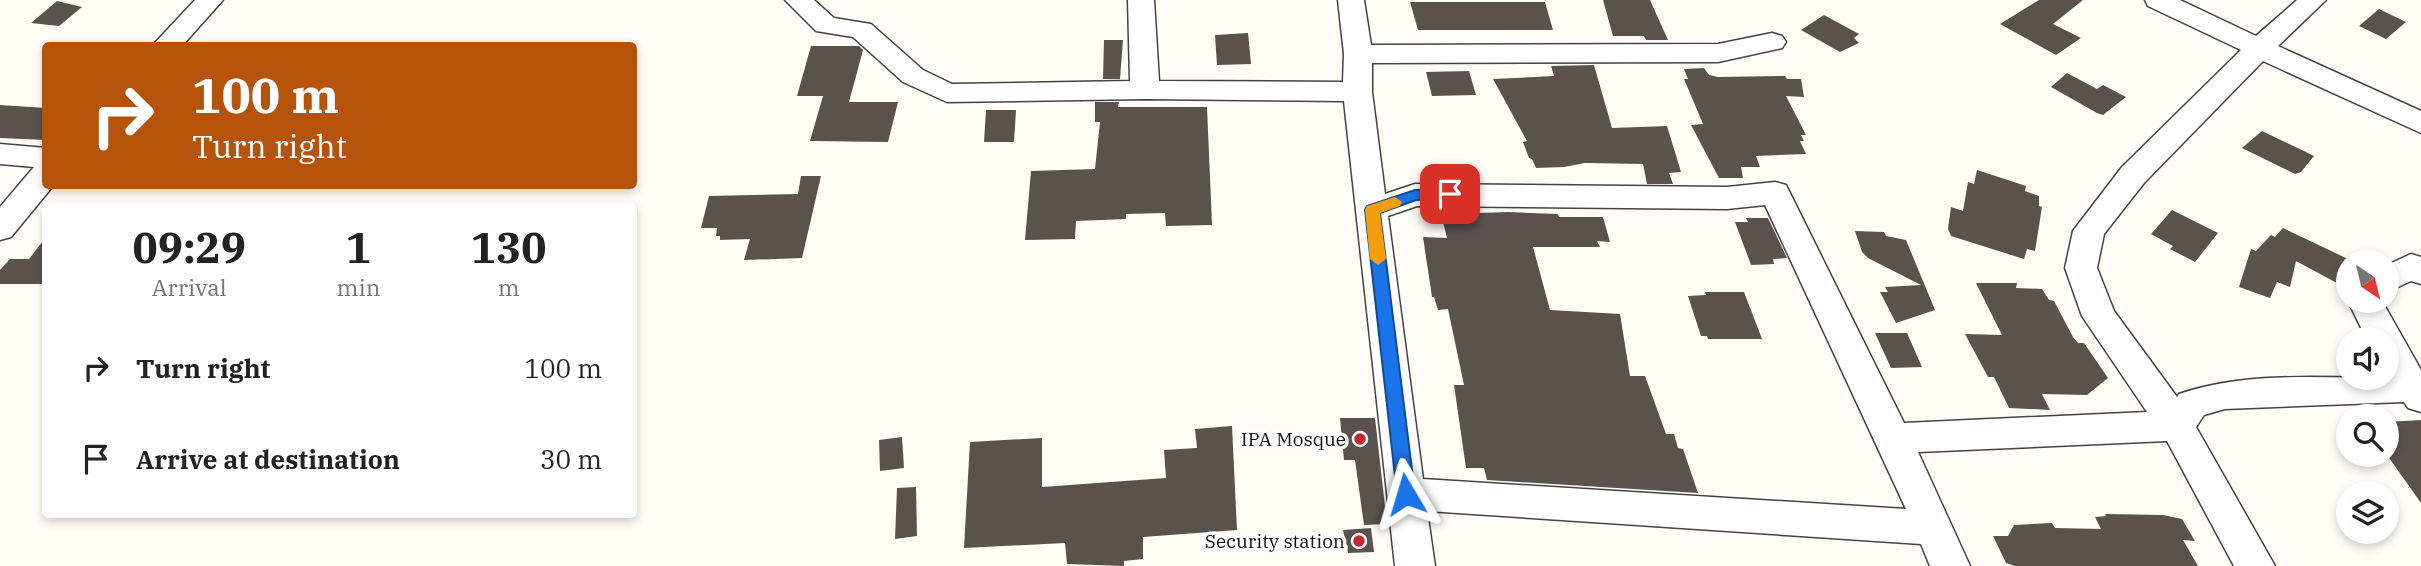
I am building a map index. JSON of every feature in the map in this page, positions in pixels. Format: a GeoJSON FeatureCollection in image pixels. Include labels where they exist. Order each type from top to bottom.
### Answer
{"type":"FeatureCollection","features":[{"type":"Feature","properties":{"kind":"street"},"geometry":{"type":"LineString","coordinates":[[170,42],[210,0]]}},
{"type":"Feature","properties":{"kind":"street"},"geometry":{"type":"LineString","coordinates":[[798,0],[826,25],[860,30],[913,76],[947,93],[1145,90],[1357,92]]}},
{"type":"Feature","properties":{"kind":"street"},"geometry":{"type":"LineString","coordinates":[[1141,0],[1145,90]]}},
{"type":"Feature","properties":{"kind":"street"},"geometry":{"type":"LineString","coordinates":[[1350,0],[1358,54],[1357,92],[1415,566]]}},
{"type":"Feature","properties":{"kind":"street"},"geometry":{"type":"LineString","coordinates":[[2158,0],[2421,123]]}},
{"type":"Feature","properties":{"kind":"street"},"geometry":{"type":"LineString","coordinates":[[2255,566],[2178,425],[2099,316],[2081,268],[2089,231],[2133,175],[2259,48],[2313,0]]}},
{"type":"Feature","properties":{"kind":"street"},"geometry":{"type":"LineString","coordinates":[[1358,54],[1718,54],[1772,43]]}},
{"type":"Feature","properties":{"kind":"street"},"geometry":{"type":"LineString","coordinates":[[0,154],[42,158]]}},
{"type":"Feature","properties":{"kind":"street"},"geometry":{"type":"LineString","coordinates":[[0,229],[42,178]]}},
{"type":"Feature","properties":{"kind":"street"},"geometry":{"type":"LineString","coordinates":[[1372,210],[1415,195],[1727,198],[1775,193],[1893,438],[1950,566]]}},
{"type":"Feature","properties":{"kind":"street"},"geometry":{"type":"LineString","coordinates":[[2399,363],[2417,393]]}},
{"type":"Feature","properties":{"kind":"street"},"geometry":{"type":"LineString","coordinates":[[2178,425],[2192,404],[2225,395],[2417,393]]}},
{"type":"Feature","properties":{"kind":"street"},"geometry":{"type":"LineString","coordinates":[[1893,438],[2178,425]]}},
{"type":"Feature","properties":{"kind":"street"},"geometry":{"type":"LineString","coordinates":[[1406,494],[1934,528]]}},
{"type":"Feature","properties":{"kind":"building"},"geometry":{"type":"Polygon","coordinates":[[[1603,0],[1650,0],[1668,40],[1646,40],[1644,36],[1613,36],[1603,0]]]}},
{"type":"Feature","properties":{"kind":"building"},"geometry":{"type":"Polygon","coordinates":[[[2039,0],[2083,0],[2053,24],[2081,38],[2056,55],[2000,24],[2039,0]]]}},
{"type":"Feature","properties":{"kind":"building"},"geometry":{"type":"Polygon","coordinates":[[[57,1],[82,7],[59,26],[31,23],[57,1]]]}},
{"type":"Feature","properties":{"kind":"building"},"geometry":{"type":"Polygon","coordinates":[[[1410,2],[1545,2],[1553,30],[1418,30],[1410,2]]]}},
{"type":"Feature","properties":{"kind":"building"},"geometry":{"type":"Polygon","coordinates":[[[2379,9],[2406,22],[2386,39],[2359,26],[2379,9]]]}},
{"type":"Feature","properties":{"kind":"building"},"geometry":{"type":"Polygon","coordinates":[[[1824,15],[1859,34],[1854,38],[1859,43],[1840,52],[1801,30],[1824,15]]]}},
{"type":"Feature","properties":{"kind":"building"},"geometry":{"type":"Polygon","coordinates":[[[1248,33],[1251,64],[1217,65],[1215,35],[1248,33]]]}},
{"type":"Feature","properties":{"kind":"building"},"geometry":{"type":"Polygon","coordinates":[[[1104,40],[1123,40],[1120,79],[1103,79],[1104,40]]]}},
{"type":"Feature","properties":{"kind":"building"},"geometry":{"type":"Polygon","coordinates":[[[811,46],[859,46],[863,50],[849,102],[898,102],[888,142],[810,141],[823,96],[797,96],[811,46]]]}},
{"type":"Feature","properties":{"kind":"building"},"geometry":{"type":"Polygon","coordinates":[[[1594,65],[1612,128],[1667,126],[1681,172],[1669,173],[1673,184],[1647,184],[1643,164],[1585,163],[1536,168],[1529,158],[1523,142],[1527,141],[1493,79],[1554,76],[1551,66],[1594,65]]]}},
{"type":"Feature","properties":{"kind":"building"},"geometry":{"type":"Polygon","coordinates":[[[1704,68],[1709,75],[1718,77],[1785,76],[1787,79],[1801,79],[1804,97],[1786,96],[1806,135],[1801,135],[1804,141],[1800,141],[1806,154],[1756,156],[1760,167],[1741,167],[1743,178],[1719,178],[1691,125],[1703,124],[1684,79],[1688,79],[1684,69],[1704,68]]]}},
{"type":"Feature","properties":{"kind":"building"},"geometry":{"type":"Polygon","coordinates":[[[1469,71],[1476,95],[1432,96],[1426,72],[1469,71]]]}},
{"type":"Feature","properties":{"kind":"building"},"geometry":{"type":"Polygon","coordinates":[[[2067,73],[2097,89],[2103,85],[2126,97],[2103,115],[2097,113],[2051,87],[2067,73]]]}},
{"type":"Feature","properties":{"kind":"building"},"geometry":{"type":"Polygon","coordinates":[[[1095,102],[1119,102],[1118,107],[1207,107],[1212,225],[1166,226],[1165,213],[1126,214],[1126,219],[1076,221],[1075,239],[1025,240],[1031,171],[1095,169],[1100,122],[1095,122],[1095,102]]]}},
{"type":"Feature","properties":{"kind":"building"},"geometry":{"type":"Polygon","coordinates":[[[0,105],[42,108],[42,140],[0,138],[0,105]]]}},
{"type":"Feature","properties":{"kind":"building"},"geometry":{"type":"Polygon","coordinates":[[[986,110],[1016,110],[1014,142],[984,142],[986,110]]]}},
{"type":"Feature","properties":{"kind":"building"},"geometry":{"type":"Polygon","coordinates":[[[2262,131],[2314,156],[2301,172],[2295,174],[2242,148],[2262,131]]]}},
{"type":"Feature","properties":{"kind":"building"},"geometry":{"type":"Polygon","coordinates":[[[1977,170],[2026,186],[2025,191],[2039,196],[2039,206],[2042,207],[2035,251],[2027,249],[2024,259],[1951,236],[1948,229],[1951,207],[1963,211],[1968,182],[1974,184],[1977,170]]]}},
{"type":"Feature","properties":{"kind":"building"},"geometry":{"type":"Polygon","coordinates":[[[801,176],[821,176],[802,258],[744,260],[750,239],[720,240],[720,236],[716,236],[717,228],[701,228],[709,196],[798,194],[801,176]]]}},
{"type":"Feature","properties":{"kind":"building"},"geometry":{"type":"Polygon","coordinates":[[[2172,210],[2218,233],[2195,262],[2170,249],[2173,246],[2151,234],[2172,210]]]}},
{"type":"Feature","properties":{"kind":"building"},"geometry":{"type":"Polygon","coordinates":[[[1450,214],[1558,214],[1559,217],[1603,217],[1610,242],[1597,241],[1600,247],[1533,247],[1550,310],[1620,314],[1630,376],[1645,376],[1666,434],[1674,434],[1678,448],[1683,449],[1698,493],[1487,480],[1484,468],[1466,468],[1454,385],[1464,385],[1448,309],[1438,310],[1432,297],[1423,237],[1447,238],[1443,222],[1452,222],[1450,214]]]}},
{"type":"Feature","properties":{"kind":"building"},"geometry":{"type":"Polygon","coordinates":[[[1746,218],[1768,218],[1787,258],[1773,259],[1774,264],[1751,265],[1735,222],[1748,222],[1746,218]]]}},
{"type":"Feature","properties":{"kind":"building"},"geometry":{"type":"Polygon","coordinates":[[[2283,228],[2336,253],[2336,283],[2296,261],[2290,287],[2277,282],[2270,298],[2239,287],[2251,249],[2256,251],[2271,235],[2275,237],[2283,228]]]}},
{"type":"Feature","properties":{"kind":"building"},"geometry":{"type":"Polygon","coordinates":[[[1855,231],[1884,232],[1886,236],[1906,240],[1935,310],[1896,323],[1880,292],[1888,292],[1885,287],[1921,285],[1868,258],[1862,252],[1855,231]]]}},
{"type":"Feature","properties":{"kind":"building"},"geometry":{"type":"Polygon","coordinates":[[[42,242],[42,284],[0,284],[0,270],[10,259],[29,259],[42,242]]]}},
{"type":"Feature","properties":{"kind":"building"},"geometry":{"type":"Polygon","coordinates":[[[1976,283],[2017,283],[2016,288],[2042,289],[2049,300],[2054,301],[2073,337],[2078,343],[2084,343],[2108,378],[2087,395],[2042,394],[2050,410],[2009,408],[1994,377],[1988,377],[1965,334],[2002,335],[1976,283]]]}},
{"type":"Feature","properties":{"kind":"building"},"geometry":{"type":"Polygon","coordinates":[[[1705,292],[1744,292],[1762,339],[1708,339],[1707,336],[1701,336],[1688,296],[1706,295],[1705,292]]]}},
{"type":"Feature","properties":{"kind":"building"},"geometry":{"type":"Polygon","coordinates":[[[1875,333],[1907,333],[1922,367],[1891,368],[1875,333]]]}},
{"type":"Feature","properties":{"kind":"building"},"geometry":{"type":"Polygon","coordinates":[[[1340,418],[1375,418],[1387,524],[1364,525],[1355,460],[1344,460],[1340,418]]]}},
{"type":"Feature","properties":{"kind":"building"},"geometry":{"type":"Polygon","coordinates":[[[2421,420],[2421,503],[2396,467],[2399,467],[2399,421],[2421,420]]]}},
{"type":"Feature","properties":{"kind":"building"},"geometry":{"type":"Polygon","coordinates":[[[1232,426],[1237,530],[1143,537],[1143,559],[1124,561],[1124,566],[1067,564],[1065,543],[964,548],[970,442],[1042,438],[1042,487],[1166,478],[1164,450],[1197,448],[1195,429],[1232,426]]]}},
{"type":"Feature","properties":{"kind":"building"},"geometry":{"type":"Polygon","coordinates":[[[902,437],[904,468],[880,471],[879,440],[902,437]]]}},
{"type":"Feature","properties":{"kind":"building"},"geometry":{"type":"Polygon","coordinates":[[[916,487],[917,536],[895,539],[897,488],[916,487]]]}},
{"type":"Feature","properties":{"kind":"building"},"geometry":{"type":"Polygon","coordinates":[[[2105,514],[2163,515],[2182,519],[2195,541],[2183,540],[2198,566],[2015,566],[2006,563],[1993,536],[2008,536],[2014,525],[2052,523],[2055,528],[2101,529],[2095,517],[2106,516],[2105,514]]]}},
{"type":"Feature","properties":{"kind":"building","name":"Security station"},"geometry":{"type":"Polygon","coordinates":[[[1371,528],[1374,552],[1348,553],[1343,530],[1371,528]]]}},
{"type":"Feature","properties":{"kind":"slow traffic"},"geometry":{"type":"LineString","coordinates":[[1378,259],[1372,210],[1395,202]]}},
{"type":"Feature","properties":{"kind":"place","name":"IPA Mosque"},"geometry":{"type":"Point","coordinates":[1360,439]}},
{"type":"Feature","properties":{"kind":"place","name":"Security station"},"geometry":{"type":"Point","coordinates":[1359,541]}},
{"type":"Feature","properties":{"kind":"route"},"geometry":{"type":"LineString","coordinates":[[1406,494],[1372,210],[1415,195],[1450,194]]}}]}
